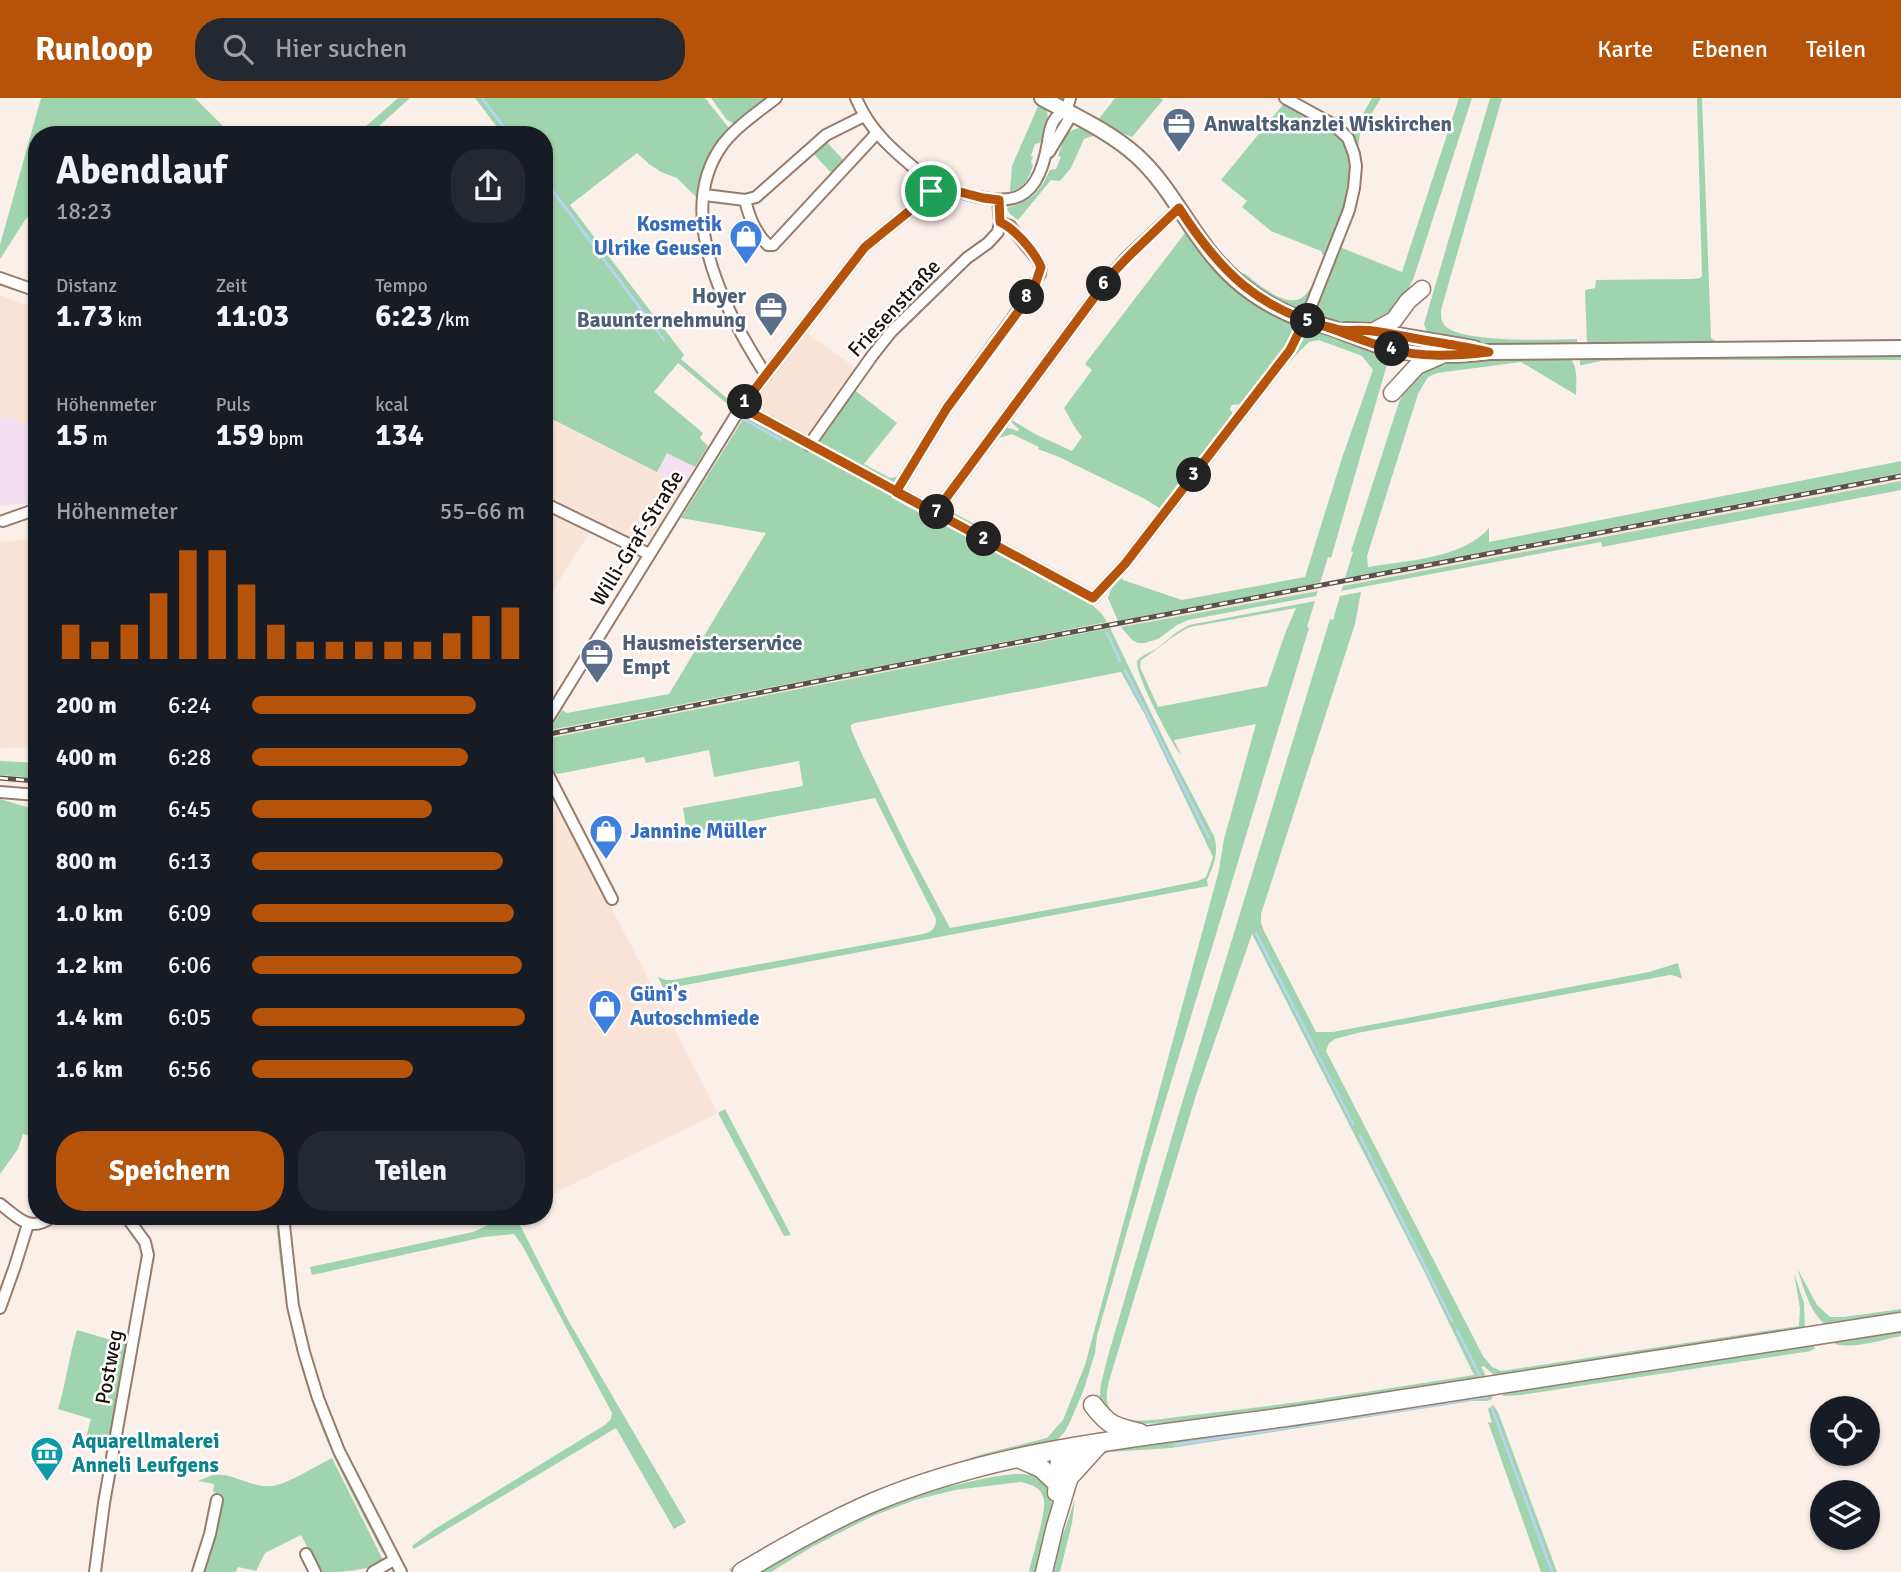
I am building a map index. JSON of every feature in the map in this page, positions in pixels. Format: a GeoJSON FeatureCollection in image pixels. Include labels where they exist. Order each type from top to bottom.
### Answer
{"type":"FeatureCollection","features":[{"type":"Feature","properties":{"kind":"main road"},"geometry":{"type":"LineString","coordinates":[[1374,331],[1394,320],[1408,301],[1422,289]]}},
{"type":"Feature","properties":{"kind":"main road"},"geometry":{"type":"LineString","coordinates":[[1392,393],[1417,366],[1440,356]]}},
{"type":"Feature","properties":{"kind":"main road"},"geometry":{"type":"LineString","coordinates":[[742,1572],[874,1502],[1018,1458],[1901,1322]]}},
{"type":"Feature","properties":{"kind":"main road"},"geometry":{"type":"LineString","coordinates":[[1093,1405],[1104,1419],[1116,1428],[1150,1436]]}},
{"type":"Feature","properties":{"kind":"main road"},"geometry":{"type":"LineString","coordinates":[[1063,1479],[1100,1444]]}},
{"type":"Feature","properties":{"kind":"main road"},"geometry":{"type":"LineString","coordinates":[[1044,1572],[1063,1479],[1059,1460],[1071,1448]]}},
{"type":"Feature","properties":{"kind":"main road"},"geometry":{"type":"LineString","coordinates":[[1018,1458],[1063,1479]]}},
{"type":"Feature","properties":{"kind":"street"},"geometry":{"type":"LineString","coordinates":[[766,375],[735,324],[716,279],[704,233],[705,195],[711,166],[723,145],[736,130],[776,98]]}},
{"type":"Feature","properties":{"kind":"street"},"geometry":{"type":"LineString","coordinates":[[856,98],[864,116],[877,133],[898,156],[938,188],[999,200],[1014,199],[1027,193],[1038,177],[1057,114],[1068,104]]}},
{"type":"Feature","properties":{"kind":"street"},"geometry":{"type":"LineString","coordinates":[[1042,98],[1068,104],[1134,153],[1156,175],[1203,243],[1248,290],[1276,308],[1388,348],[1440,356],[1489,352],[1901,348]]}},
{"type":"Feature","properties":{"kind":"street"},"geometry":{"type":"LineString","coordinates":[[741,407],[1093,598],[1125,564],[1298,337],[1351,202],[1356,166],[1350,142],[1334,125],[1285,98]]}},
{"type":"Feature","properties":{"kind":"street"},"geometry":{"type":"LineString","coordinates":[[705,195],[745,200],[756,197],[831,132],[864,116]]}},
{"type":"Feature","properties":{"kind":"street"},"geometry":{"type":"LineString","coordinates":[[745,200],[751,220],[761,238],[768,245],[773,245],[877,133]]}},
{"type":"Feature","properties":{"kind":"street","name":"Willi-Graf-Straße"},"geometry":{"type":"LineString","coordinates":[[553,710],[741,407],[865,247],[938,188]]}},
{"type":"Feature","properties":{"kind":"street"},"geometry":{"type":"LineString","coordinates":[[896,492],[947,408],[1023,305],[1040,274],[1041,267],[1037,259],[1010,226],[1000,222],[999,200]]}},
{"type":"Feature","properties":{"kind":"street"},"geometry":{"type":"LineString","coordinates":[[935,513],[1110,276],[1179,208]]}},
{"type":"Feature","properties":{"kind":"street","name":"Friesenstraße"},"geometry":{"type":"LineString","coordinates":[[809,445],[891,332],[967,258],[994,237],[1000,222]]}},
{"type":"Feature","properties":{"kind":"street"},"geometry":{"type":"LineString","coordinates":[[0,278],[28,288]]}},
{"type":"Feature","properties":{"kind":"street"},"geometry":{"type":"LineString","coordinates":[[1339,330],[1374,331],[1489,352]]}},
{"type":"Feature","properties":{"kind":"street"},"geometry":{"type":"LineString","coordinates":[[553,507],[649,554]]}},
{"type":"Feature","properties":{"kind":"street"},"geometry":{"type":"LineString","coordinates":[[4,521],[28,512]]}},
{"type":"Feature","properties":{"kind":"street"},"geometry":{"type":"LineString","coordinates":[[553,784],[612,899]]}},
{"type":"Feature","properties":{"kind":"street"},"geometry":{"type":"LineString","coordinates":[[0,792],[28,794]]}},
{"type":"Feature","properties":{"kind":"street"},"geometry":{"type":"LineString","coordinates":[[0,1204],[28,1224],[0,1308]]}},
{"type":"Feature","properties":{"kind":"street","name":"Postweg"},"geometry":{"type":"LineString","coordinates":[[95,1572],[104,1503],[148,1255],[145,1242],[133,1225]]}},
{"type":"Feature","properties":{"kind":"street"},"geometry":{"type":"LineString","coordinates":[[284,1225],[293,1306],[310,1375],[340,1451],[401,1572]]}},
{"type":"Feature","properties":{"kind":"street"},"geometry":{"type":"LineString","coordinates":[[198,1572],[211,1534],[217,1500]]}},
{"type":"Feature","properties":{"kind":"street"},"geometry":{"type":"LineString","coordinates":[[306,1554],[315,1572]]}},
{"type":"Feature","properties":{"kind":"street"},"geometry":{"type":"LineString","coordinates":[[373,1572],[394,1560]]}},
{"type":"Feature","properties":{"kind":"shaded area"},"geometry":{"type":"Polygon","coordinates":[[[0,295],[28,306],[28,424],[7,417],[0,418],[0,295]]]}},
{"type":"Feature","properties":{"kind":"shaded area"},"geometry":{"type":"Polygon","coordinates":[[[806,332],[857,369],[812,431],[800,434],[750,407],[806,332]]]}},
{"type":"Feature","properties":{"kind":"shaded area"},"geometry":{"type":"Polygon","coordinates":[[[7,417],[28,424],[28,503],[0,506],[0,418],[7,417]]]}},
{"type":"Feature","properties":{"kind":"shaded area"},"geometry":{"type":"Polygon","coordinates":[[[553,419],[684,485],[649,540],[645,542],[633,539],[553,499],[553,419]]]}},
{"type":"Feature","properties":{"kind":"shaded area"},"geometry":{"type":"Polygon","coordinates":[[[667,453],[695,467],[684,485],[657,472],[667,453]]]}},
{"type":"Feature","properties":{"kind":"shaded area"},"geometry":{"type":"Polygon","coordinates":[[[1901,473],[1901,481],[1343,586],[1345,578],[1901,473]]]}},
{"type":"Feature","properties":{"kind":"shaded area"},"geometry":{"type":"Polygon","coordinates":[[[553,515],[589,533],[553,591],[553,515]]]}},
{"type":"Feature","properties":{"kind":"shaded area"},"geometry":{"type":"Polygon","coordinates":[[[28,540],[28,747],[0,748],[0,542],[28,540]]]}},
{"type":"Feature","properties":{"kind":"shaded area"},"geometry":{"type":"Polygon","coordinates":[[[1320,583],[1318,591],[1121,627],[1118,621],[1320,583]]]}},
{"type":"Feature","properties":{"kind":"shaded area"},"geometry":{"type":"Polygon","coordinates":[[[1107,622],[1110,628],[553,737],[553,729],[1107,622]]]}},
{"type":"Feature","properties":{"kind":"shaded area"},"geometry":{"type":"Polygon","coordinates":[[[0,775],[28,777],[28,784],[0,782],[0,775]]]}},
{"type":"Feature","properties":{"kind":"shaded area"},"geometry":{"type":"Polygon","coordinates":[[[559,807],[718,1113],[553,1194],[553,813],[559,807]]]}},
{"type":"Feature","properties":{"kind":"green space"},"geometry":{"type":"Polygon","coordinates":[[[41,98],[195,98],[223,126],[33,126],[41,98]]]}},
{"type":"Feature","properties":{"kind":"green space"},"geometry":{"type":"Polygon","coordinates":[[[398,98],[410,98],[379,126],[366,126],[398,98]]]}},
{"type":"Feature","properties":{"kind":"green space"},"geometry":{"type":"Polygon","coordinates":[[[475,98],[705,98],[729,128],[701,202],[677,178],[661,172],[637,153],[570,205],[601,246],[593,251],[599,259],[607,254],[684,355],[681,359],[735,405],[732,408],[678,363],[654,392],[703,433],[700,438],[708,446],[695,467],[667,453],[657,472],[553,420],[553,126],[496,126],[475,98]]]}},
{"type":"Feature","properties":{"kind":"green space"},"geometry":{"type":"Polygon","coordinates":[[[711,98],[770,98],[735,124],[727,120],[711,98]]]}},
{"type":"Feature","properties":{"kind":"green space"},"geometry":{"type":"Polygon","coordinates":[[[1115,98],[1163,100],[1132,137],[1098,120],[1115,98]]]}},
{"type":"Feature","properties":{"kind":"green space"},"geometry":{"type":"Polygon","coordinates":[[[1372,98],[1381,98],[1360,133],[1358,149],[1352,136],[1358,132],[1355,128],[1372,98]]]}},
{"type":"Feature","properties":{"kind":"green space"},"geometry":{"type":"Polygon","coordinates":[[[1459,98],[1472,98],[1414,277],[1399,308],[1376,324],[1330,322],[1314,316],[1337,246],[1402,272],[1459,98]]]}},
{"type":"Feature","properties":{"kind":"green space"},"geometry":{"type":"Polygon","coordinates":[[[1490,98],[1502,98],[1441,310],[1442,320],[1445,326],[1469,335],[1508,339],[1577,339],[1577,344],[1573,347],[1476,345],[1432,336],[1424,324],[1490,98]]]}},
{"type":"Feature","properties":{"kind":"green space"},"geometry":{"type":"Polygon","coordinates":[[[1697,98],[1702,98],[1711,338],[1733,343],[1901,340],[1901,344],[1587,344],[1585,290],[1595,288],[1596,280],[1692,279],[1702,276],[1697,98]]]}},
{"type":"Feature","properties":{"kind":"green space"},"geometry":{"type":"Polygon","coordinates":[[[1285,102],[1339,132],[1352,154],[1351,192],[1325,259],[1321,251],[1271,231],[1242,207],[1247,201],[1221,180],[1285,102]]]}},
{"type":"Feature","properties":{"kind":"green space"},"geometry":{"type":"Polygon","coordinates":[[[1039,104],[1047,110],[1048,121],[1040,143],[1035,144],[1031,156],[1033,165],[1028,178],[1019,188],[1010,191],[1012,166],[1039,104]]]}},
{"type":"Feature","properties":{"kind":"green space"},"geometry":{"type":"Polygon","coordinates":[[[1080,128],[1096,135],[1084,139],[1071,168],[1060,181],[1051,180],[1018,220],[1007,209],[1029,198],[1039,189],[1050,170],[1056,169],[1065,138],[1071,131],[1080,128]]]}},
{"type":"Feature","properties":{"kind":"green space"},"geometry":{"type":"Polygon","coordinates":[[[825,140],[845,162],[833,175],[812,152],[825,140]]]}},
{"type":"Feature","properties":{"kind":"green space"},"geometry":{"type":"Polygon","coordinates":[[[28,145],[28,217],[0,259],[0,245],[28,145]]]}},
{"type":"Feature","properties":{"kind":"green space"},"geometry":{"type":"Polygon","coordinates":[[[1186,227],[1289,321],[1294,337],[1245,404],[1232,405],[1230,409],[1233,420],[1161,509],[1012,434],[999,438],[998,436],[1005,427],[1018,431],[1010,419],[1072,451],[1082,437],[1064,408],[1092,370],[1085,364],[1185,233],[1182,229],[1186,227]]]}},
{"type":"Feature","properties":{"kind":"green space"},"geometry":{"type":"Polygon","coordinates":[[[1319,272],[1305,309],[1299,311],[1267,297],[1240,277],[1244,273],[1273,294],[1297,300],[1309,291],[1319,272]]]}},
{"type":"Feature","properties":{"kind":"green space"},"geometry":{"type":"Polygon","coordinates":[[[1312,331],[1337,336],[1387,355],[1388,361],[1331,558],[1328,557],[1320,583],[1118,621],[1108,598],[1112,586],[1121,576],[1123,580],[1182,600],[1305,577],[1373,370],[1362,356],[1319,340],[1309,342],[1281,370],[1298,343],[1312,331]]]}},
{"type":"Feature","properties":{"kind":"green space"},"geometry":{"type":"Polygon","coordinates":[[[1877,353],[1889,357],[1901,356],[1901,360],[1650,360],[1601,361],[1580,365],[1583,356],[1877,353]]]}},
{"type":"Feature","properties":{"kind":"green space"},"geometry":{"type":"Polygon","coordinates":[[[1568,356],[1575,369],[1576,395],[1521,362],[1437,373],[1428,377],[1418,394],[1367,556],[1368,567],[1449,552],[1465,546],[1489,528],[1489,542],[1901,461],[1901,473],[1345,578],[1353,552],[1351,551],[1399,402],[1412,379],[1436,361],[1568,356]]]}},
{"type":"Feature","properties":{"kind":"green space"},"geometry":{"type":"Polygon","coordinates":[[[853,389],[897,423],[864,464],[890,478],[901,476],[895,485],[817,445],[817,441],[853,389]]]}},
{"type":"Feature","properties":{"kind":"green space"},"geometry":{"type":"Polygon","coordinates":[[[745,416],[750,417],[806,451],[808,448],[1088,601],[1107,622],[553,729],[562,710],[567,713],[669,694],[766,533],[681,518],[745,416]]]}},
{"type":"Feature","properties":{"kind":"green space"},"geometry":{"type":"Polygon","coordinates":[[[969,473],[972,474],[951,502],[954,513],[980,527],[976,532],[946,515],[945,506],[969,473]]]}},
{"type":"Feature","properties":{"kind":"green space"},"geometry":{"type":"Polygon","coordinates":[[[1901,481],[1901,490],[1602,547],[1601,542],[1341,591],[1343,586],[1901,481]]]}},
{"type":"Feature","properties":{"kind":"green space"},"geometry":{"type":"Polygon","coordinates":[[[1318,591],[1316,596],[1188,620],[1158,639],[1145,643],[1132,640],[1121,627],[1318,591]]]}},
{"type":"Feature","properties":{"kind":"green space"},"geometry":{"type":"Polygon","coordinates":[[[1361,592],[1355,624],[1261,914],[1264,931],[1316,1032],[1333,1032],[1649,972],[1678,963],[1682,979],[1670,975],[1357,1033],[1329,1043],[1326,1051],[1483,1356],[1492,1367],[1501,1371],[1799,1326],[1800,1308],[1794,1273],[1804,1303],[1804,1330],[1495,1376],[1484,1366],[1481,1367],[1484,1378],[1179,1423],[1122,1424],[1099,1403],[1108,1356],[1178,1116],[1330,619],[1333,620],[1340,596],[1361,592]],[[1252,934],[1197,1092],[1109,1381],[1109,1407],[1116,1415],[1127,1420],[1153,1420],[1294,1403],[1474,1375],[1252,934]]]}},
{"type":"Feature","properties":{"kind":"green space"},"geometry":{"type":"Polygon","coordinates":[[[1315,601],[1148,1158],[1097,1336],[1095,1353],[1070,1422],[1056,1441],[993,1456],[731,1572],[729,1569],[818,1517],[904,1480],[983,1454],[1047,1438],[1063,1420],[1085,1365],[1256,724],[1174,740],[1180,754],[1148,694],[1137,661],[1189,625],[1315,601]],[[1296,608],[1190,627],[1141,660],[1140,667],[1158,707],[1267,686],[1296,608]]]}},
{"type":"Feature","properties":{"kind":"green space"},"geometry":{"type":"Polygon","coordinates":[[[1110,628],[1214,836],[1215,859],[1207,880],[1208,886],[680,986],[665,992],[658,977],[673,980],[922,934],[933,929],[936,919],[875,798],[687,833],[683,808],[803,786],[799,761],[714,777],[709,750],[646,763],[644,757],[558,774],[553,772],[553,737],[1110,628]],[[1121,672],[851,725],[860,750],[910,853],[950,928],[1198,881],[1206,877],[1213,857],[1145,715],[1121,672]]]}},
{"type":"Feature","properties":{"kind":"green space"},"geometry":{"type":"Polygon","coordinates":[[[0,761],[28,763],[28,777],[0,775],[0,761]]]}},
{"type":"Feature","properties":{"kind":"green space"},"geometry":{"type":"Polygon","coordinates":[[[0,799],[28,807],[28,1135],[23,1134],[18,1149],[0,1174],[0,799]]]}},
{"type":"Feature","properties":{"kind":"green space"},"geometry":{"type":"Polygon","coordinates":[[[725,1109],[791,1235],[784,1236],[718,1113],[725,1109]]]}},
{"type":"Feature","properties":{"kind":"green space"},"geometry":{"type":"Polygon","coordinates":[[[277,1225],[280,1225],[288,1305],[315,1404],[385,1554],[342,1474],[312,1400],[296,1349],[281,1271],[277,1225]]]}},
{"type":"Feature","properties":{"kind":"green space"},"geometry":{"type":"Polygon","coordinates":[[[488,1225],[520,1225],[568,1320],[686,1522],[674,1529],[616,1428],[414,1549],[412,1546],[435,1529],[611,1419],[612,1413],[514,1234],[484,1237],[312,1275],[310,1267],[473,1232],[488,1225]]]}},
{"type":"Feature","properties":{"kind":"green space"},"geometry":{"type":"Polygon","coordinates":[[[1797,1268],[1817,1305],[1830,1317],[1901,1309],[1901,1316],[1827,1326],[1811,1307],[1797,1268]]]}},
{"type":"Feature","properties":{"kind":"green space"},"geometry":{"type":"Polygon","coordinates":[[[1901,1329],[1901,1336],[1876,1342],[1859,1345],[1835,1344],[1836,1339],[1901,1329]]]}},
{"type":"Feature","properties":{"kind":"green space"},"geometry":{"type":"Polygon","coordinates":[[[77,1330],[128,1345],[110,1448],[85,1441],[91,1419],[58,1409],[77,1330]]]}},
{"type":"Feature","properties":{"kind":"green space"},"geometry":{"type":"Polygon","coordinates":[[[1813,1344],[1815,1348],[1811,1351],[1521,1395],[1503,1396],[1502,1393],[1504,1389],[1813,1344]]]}},
{"type":"Feature","properties":{"kind":"green space"},"geometry":{"type":"Polygon","coordinates":[[[1493,1393],[1492,1399],[1487,1401],[1472,1401],[1171,1448],[1100,1455],[1129,1446],[1493,1393]]]}},
{"type":"Feature","properties":{"kind":"green space"},"geometry":{"type":"Polygon","coordinates":[[[1493,1405],[1498,1412],[1557,1572],[1541,1572],[1488,1422],[1492,1423],[1488,1409],[1493,1405]]]}},
{"type":"Feature","properties":{"kind":"green space"},"geometry":{"type":"Polygon","coordinates":[[[332,1458],[383,1560],[362,1569],[320,1572],[301,1535],[265,1553],[256,1571],[238,1567],[236,1572],[201,1572],[222,1497],[221,1494],[213,1492],[214,1484],[198,1481],[212,1475],[221,1475],[258,1485],[273,1486],[332,1458]]]}},
{"type":"Feature","properties":{"kind":"green space"},"geometry":{"type":"Polygon","coordinates":[[[1015,1474],[1041,1475],[1049,1483],[1051,1492],[1048,1528],[1035,1572],[1029,1572],[1044,1501],[1039,1490],[1020,1482],[955,1490],[915,1500],[849,1528],[771,1572],[761,1572],[819,1538],[883,1509],[950,1486],[1015,1474]]]}},
{"type":"Feature","properties":{"kind":"green space"},"geometry":{"type":"Polygon","coordinates":[[[1075,1499],[1060,1572],[1054,1572],[1059,1547],[1075,1499]]]}},
{"type":"Feature","properties":{"kind":"waterway"},"geometry":{"type":"LineString","coordinates":[[482,98],[503,126]]}},
{"type":"Feature","properties":{"kind":"waterway"},"geometry":{"type":"LineString","coordinates":[[553,191],[664,340]]}},
{"type":"Feature","properties":{"kind":"waterway"},"geometry":{"type":"LineString","coordinates":[[743,419],[781,440]]}},
{"type":"Feature","properties":{"kind":"waterway"},"geometry":{"type":"LineString","coordinates":[[1107,633],[1120,661]]}},
{"type":"Feature","properties":{"kind":"waterway"},"geometry":{"type":"LineString","coordinates":[[1125,670],[1209,838]]}},
{"type":"Feature","properties":{"kind":"waterway"},"geometry":{"type":"LineString","coordinates":[[1256,933],[1353,1124]]}},
{"type":"Feature","properties":{"kind":"waterway"},"geometry":{"type":"LineString","coordinates":[[1360,1136],[1452,1321]]}},
{"type":"Feature","properties":{"kind":"waterway"},"geometry":{"type":"LineString","coordinates":[[1457,1330],[1480,1376]]}},
{"type":"Feature","properties":{"kind":"waterway"},"geometry":{"type":"LineString","coordinates":[[1174,1445],[1487,1397]]}},
{"type":"Feature","properties":{"kind":"waterway"},"geometry":{"type":"LineString","coordinates":[[1492,1408],[1552,1572]]}},
{"type":"Feature","properties":{"kind":"railway"},"geometry":{"type":"LineString","coordinates":[[553,733],[961,653],[1901,476]]}},
{"type":"Feature","properties":{"kind":"railway"},"geometry":{"type":"LineString","coordinates":[[0,778],[28,780]]}},
{"type":"Feature","properties":{"kind":"place","name":"Anwaltskanzlei Wiskirchen"},"geometry":{"type":"Point","coordinates":[1179,154]}},
{"type":"Feature","properties":{"kind":"place","name":"Kosmetik Ulrike Geusen"},"geometry":{"type":"Point","coordinates":[746,266]}},
{"type":"Feature","properties":{"kind":"place","name":"Hoyer Bauunternehmung"},"geometry":{"type":"Point","coordinates":[771,338]}},
{"type":"Feature","properties":{"kind":"place","name":"Hausmeisterservice Empt"},"geometry":{"type":"Point","coordinates":[597,685]}},
{"type":"Feature","properties":{"kind":"place","name":"Jannine Müller"},"geometry":{"type":"Point","coordinates":[606,861]}},
{"type":"Feature","properties":{"kind":"place","name":"Güni's Autoschmiede"},"geometry":{"type":"Point","coordinates":[605,1036]}},
{"type":"Feature","properties":{"kind":"place","name":"Aquarellmalerei Anneli Leufgens"},"geometry":{"type":"Point","coordinates":[47,1483]}},
{"type":"Feature","properties":{"kind":"route"},"geometry":{"type":"LineString","coordinates":[[931,191],[872,239],[741,407],[809,445],[935,513],[1093,598],[1125,564],[1290,350],[1305,320],[1404,351],[1440,356],[1489,352],[1374,331],[1339,330],[1276,308],[1224,269],[1179,208],[1110,276],[935,513],[896,492],[947,408],[1023,305],[1035,285],[1041,267],[1010,226],[1000,222],[999,200],[941,187],[931,191]]}}]}
